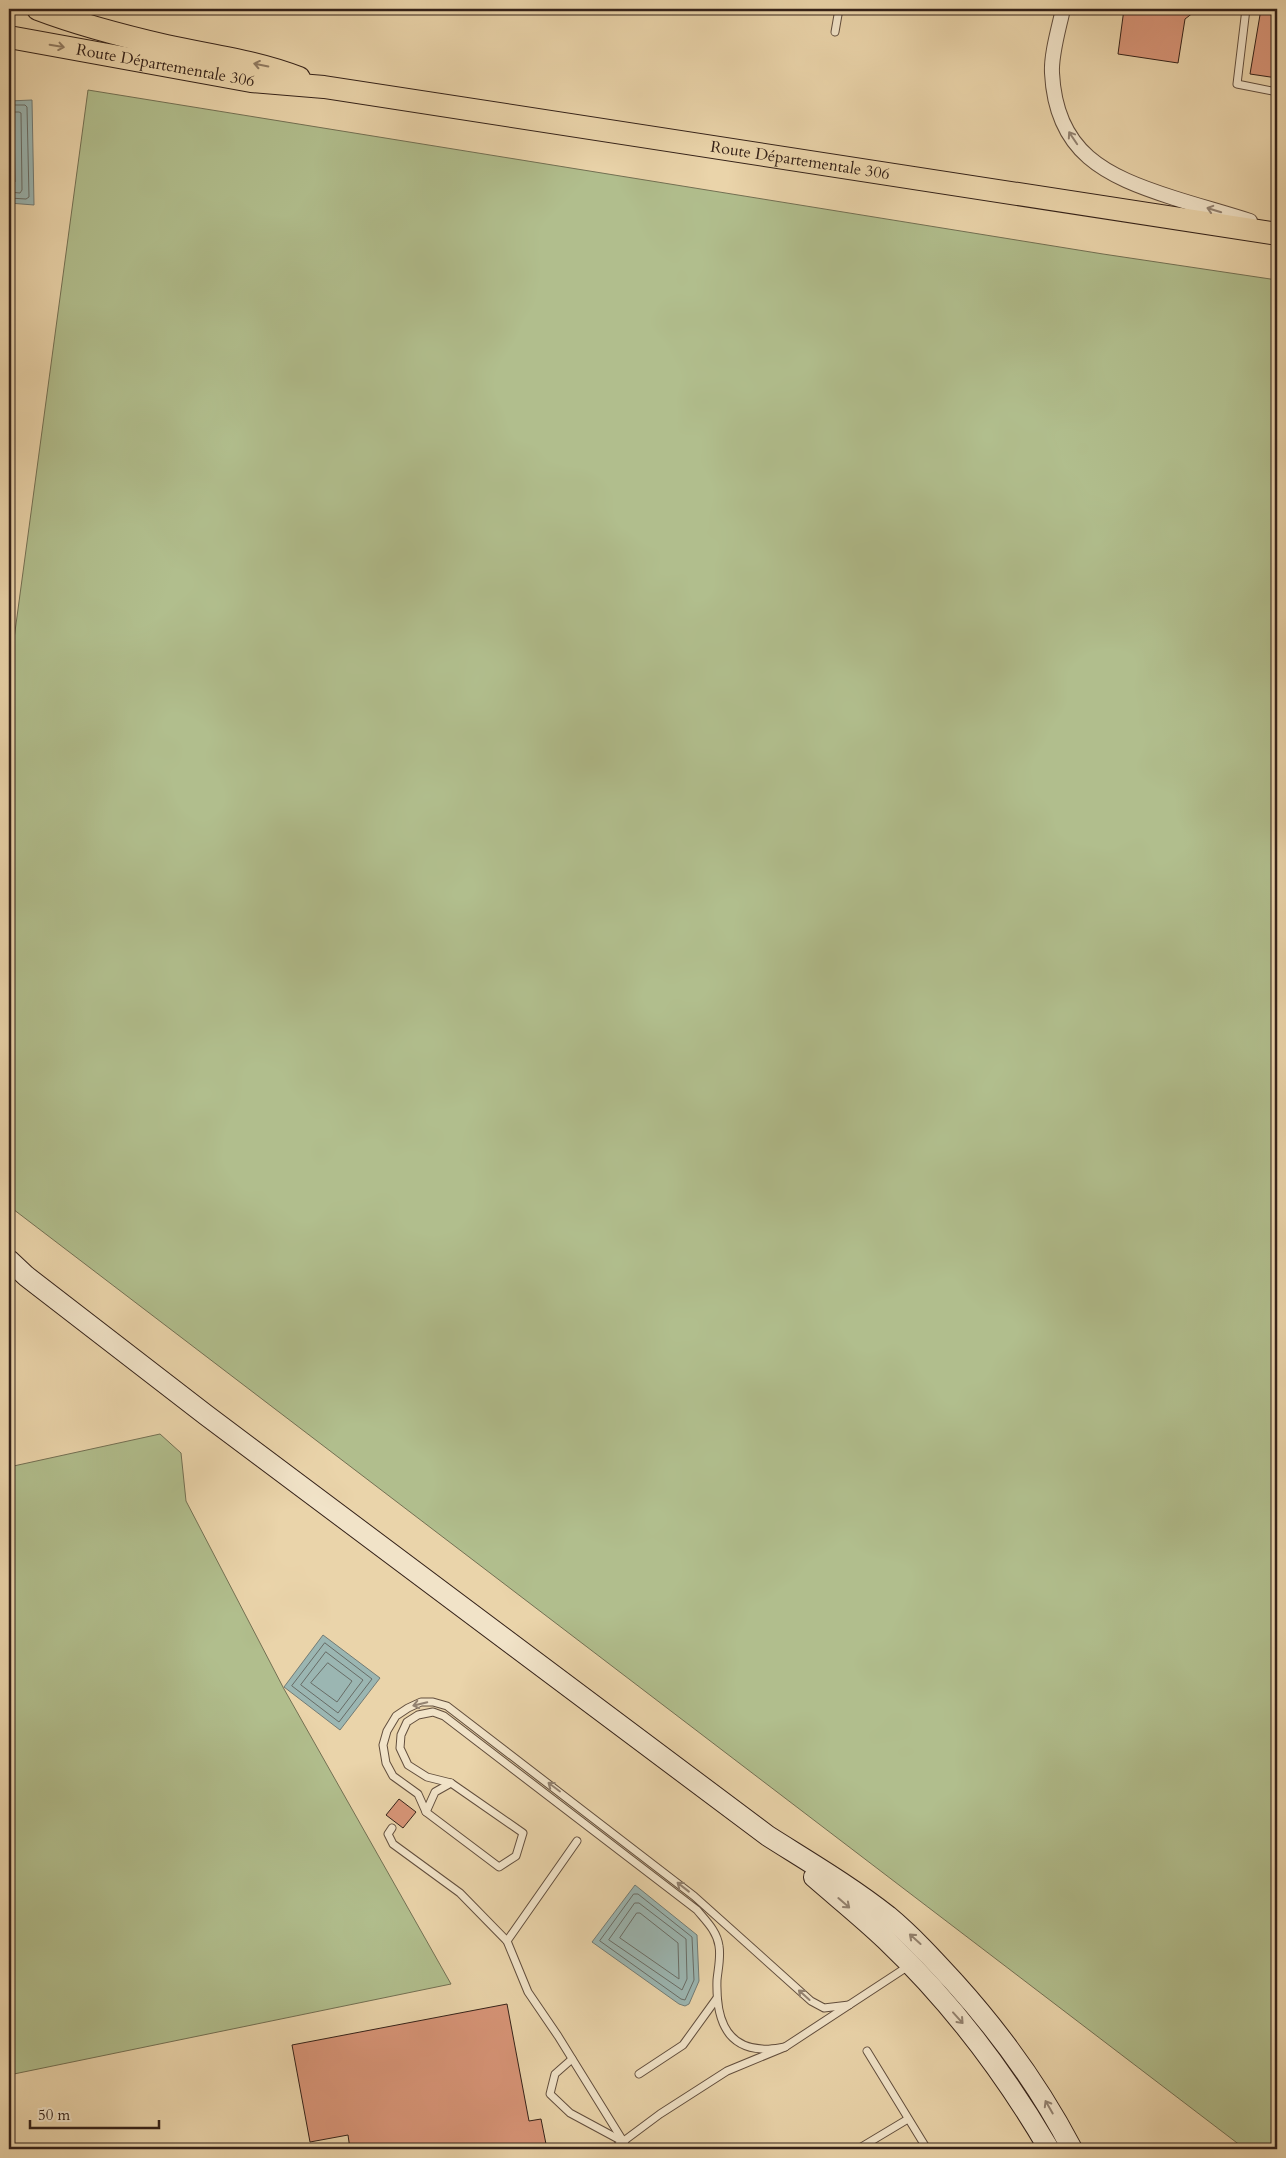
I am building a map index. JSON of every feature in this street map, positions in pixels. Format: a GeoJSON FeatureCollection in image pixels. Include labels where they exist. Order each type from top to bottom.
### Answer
{"type":"FeatureCollection","features":[{"type":"Feature","properties":{"kind":"main road","name":"Route Départementale 306"},"geometry":{"type":"LineString","coordinates":[[38,9],[70,21],[157,43],[269,66],[324,87]]}},
{"type":"Feature","properties":{"kind":"main road","name":"Route Départementale 306"},"geometry":{"type":"LineString","coordinates":[[9,37],[251,81],[324,87],[1277,234]]}},
{"type":"Feature","properties":{"kind":"main road"},"geometry":{"type":"LineString","coordinates":[[9,1260],[26,1276],[206,1415],[768,1836],[848,1887],[886,1915],[925,1949],[988,2019],[1042,2094],[1072,2149]]}},
{"type":"Feature","properties":{"kind":"main road"},"geometry":{"type":"LineString","coordinates":[[768,1836],[886,1940],[965,2026],[1014,2091],[1049,2149]]}},
{"type":"Feature","properties":{"kind":"main road"},"geometry":{"type":"LineString","coordinates":[[910,1965],[941,1968]]}},
{"type":"Feature","properties":{"kind":"street"},"geometry":{"type":"LineString","coordinates":[[1062,9],[1052,71],[1056,101],[1062,122],[1076,144],[1090,160],[1115,176],[1137,186],[1277,230]]}},
{"type":"Feature","properties":{"kind":"lane"},"geometry":{"type":"LineString","coordinates":[[835,32],[839,9]]}},
{"type":"Feature","properties":{"kind":"lane"},"geometry":{"type":"LineString","coordinates":[[1246,9],[1237,84],[1277,92]]}},
{"type":"Feature","properties":{"kind":"lane"},"geometry":{"type":"LineString","coordinates":[[785,2047],[762,2049],[744,2045],[720,2020],[717,1998],[719,1946],[716,1934],[697,1910],[444,1716],[432,1712],[418,1715],[407,1722],[401,1734],[400,1748],[408,1766],[427,1777],[451,1783],[522,1832],[516,1856],[499,1867],[426,1812],[418,1794],[393,1776],[386,1763],[383,1745],[387,1731],[396,1716],[421,1702],[433,1702],[447,1706],[680,1885],[811,2002],[824,2008],[849,2005]]}},
{"type":"Feature","properties":{"kind":"lane"},"geometry":{"type":"LineString","coordinates":[[426,1812],[435,1792],[451,1783]]}},
{"type":"Feature","properties":{"kind":"lane"},"geometry":{"type":"LineString","coordinates":[[392,1828],[388,1834],[393,1844],[460,1893],[507,1941],[528,1992],[628,2149]]}},
{"type":"Feature","properties":{"kind":"lane"},"geometry":{"type":"LineString","coordinates":[[507,1941],[577,1841]]}},
{"type":"Feature","properties":{"kind":"lane"},"geometry":{"type":"LineString","coordinates":[[613,2149],[660,2114],[726,2071],[785,2047],[910,1965]]}},
{"type":"Feature","properties":{"kind":"lane"},"geometry":{"type":"LineString","coordinates":[[639,2074],[683,2045],[717,1998]]}},
{"type":"Feature","properties":{"kind":"lane"},"geometry":{"type":"LineString","coordinates":[[867,2051],[927,2149]]}},
{"type":"Feature","properties":{"kind":"lane"},"geometry":{"type":"LineString","coordinates":[[572,2059],[555,2074],[550,2094],[570,2113],[623,2142]]}},
{"type":"Feature","properties":{"kind":"lane"},"geometry":{"type":"LineString","coordinates":[[858,2149],[908,2119]]}},
{"type":"Feature","properties":{"kind":"green space"},"geometry":{"type":"Polygon","coordinates":[[[88,90],[1103,254],[1277,280],[1277,2149],[1245,2149],[9,1206],[9,676],[88,90]]]}},
{"type":"Feature","properties":{"kind":"green space"},"geometry":{"type":"Polygon","coordinates":[[[160,1434],[181,1453],[186,1501],[284,1689],[451,1984],[9,2075],[9,1467],[160,1434]]]}},
{"type":"Feature","properties":{"kind":"water"},"geometry":{"type":"Polygon","coordinates":[[[32,100],[34,205],[9,203],[9,101],[32,100]]]}},
{"type":"Feature","properties":{"kind":"water"},"geometry":{"type":"Polygon","coordinates":[[[323,1635],[380,1678],[340,1730],[284,1687],[323,1635]]]}},
{"type":"Feature","properties":{"kind":"water"},"geometry":{"type":"Polygon","coordinates":[[[635,1885],[697,1935],[699,1981],[689,2004],[685,2006],[679,2004],[592,1942],[635,1885]]]}},
{"type":"Feature","properties":{"kind":"building"},"geometry":{"type":"Polygon","coordinates":[[[1124,9],[1198,9],[1185,19],[1178,63],[1118,54],[1124,9]]]}},
{"type":"Feature","properties":{"kind":"building"},"geometry":{"type":"Polygon","coordinates":[[[1261,9],[1277,9],[1277,78],[1250,74],[1261,9]]]}},
{"type":"Feature","properties":{"kind":"building"},"geometry":{"type":"Polygon","coordinates":[[[399,1799],[416,1812],[403,1828],[386,1815],[399,1799]]]}},
{"type":"Feature","properties":{"kind":"building"},"geometry":{"type":"Polygon","coordinates":[[[507,2004],[529,2121],[541,2119],[547,2149],[350,2149],[348,2135],[310,2142],[292,2045],[507,2004]]]}}]}
